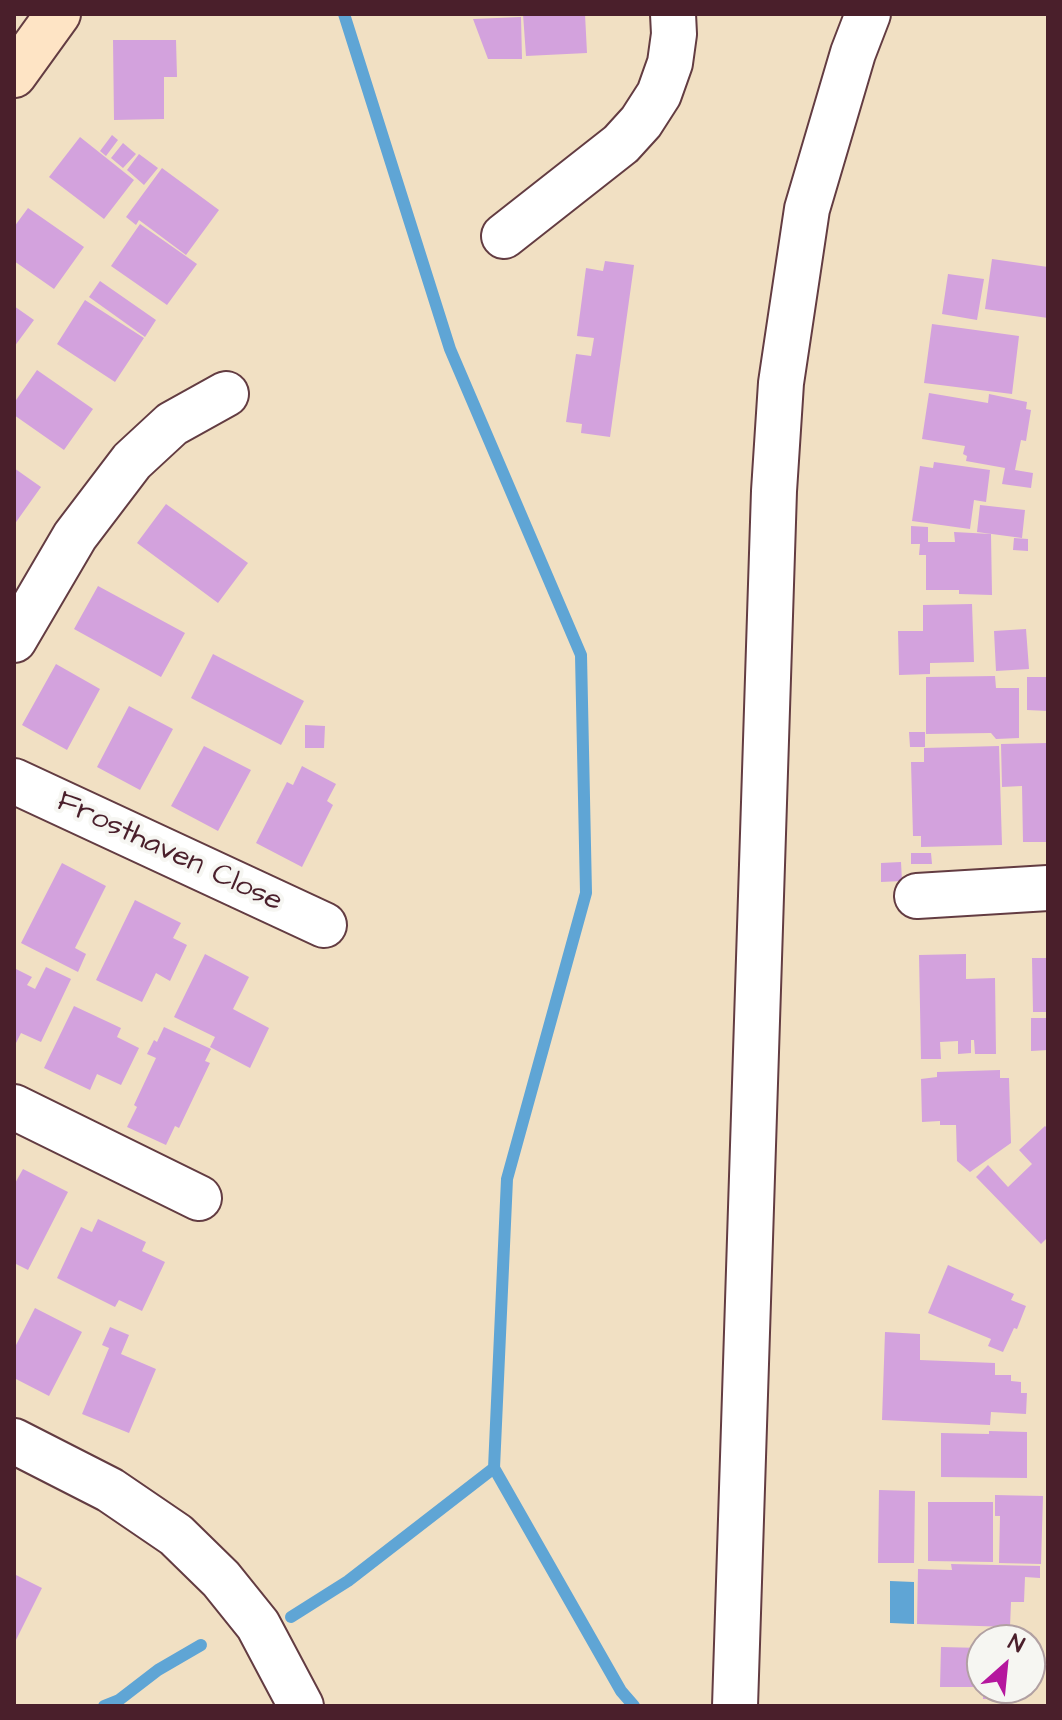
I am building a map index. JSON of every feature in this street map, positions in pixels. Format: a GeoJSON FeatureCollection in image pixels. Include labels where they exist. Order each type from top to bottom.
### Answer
{"type":"FeatureCollection","features":[{"type":"Feature","properties":{"kind":"street"},"geometry":{"type":"LineString","coordinates":[[14,75],[58,14]]}},
{"type":"Feature","properties":{"kind":"street"},"geometry":{"type":"LineString","coordinates":[[504,236],[621,144],[641,122],[659,94],[670,63],[673,14]]}},
{"type":"Feature","properties":{"kind":"street"},"geometry":{"type":"LineString","coordinates":[[735,1706],[774,491],[781,383],[807,209],[853,53],[868,14]]}},
{"type":"Feature","properties":{"kind":"street"},"geometry":{"type":"LineString","coordinates":[[14,640],[75,536],[132,461],[172,424],[226,394]]}},
{"type":"Feature","properties":{"kind":"street","name":"Frosthaven Close"},"geometry":{"type":"LineString","coordinates":[[14,781],[324,925]]}},
{"type":"Feature","properties":{"kind":"street"},"geometry":{"type":"LineString","coordinates":[[917,896],[1048,888]]}},
{"type":"Feature","properties":{"kind":"street"},"geometry":{"type":"LineString","coordinates":[[14,1107],[199,1198]]}},
{"type":"Feature","properties":{"kind":"street"},"geometry":{"type":"LineString","coordinates":[[14,1441],[110,1490],[176,1535],[221,1579],[258,1625],[301,1706]]}},
{"type":"Feature","properties":{"kind":"water"},"geometry":{"type":"Polygon","coordinates":[[[890,1581],[914,1582],[914,1624],[890,1623],[890,1581]]]}},
{"type":"Feature","properties":{"kind":"building"},"geometry":{"type":"Polygon","coordinates":[[[523,14],[585,14],[587,53],[526,56],[523,14]]]}},
{"type":"Feature","properties":{"kind":"building"},"geometry":{"type":"Polygon","coordinates":[[[521,17],[522,59],[488,59],[473,19],[521,17]]]}},
{"type":"Feature","properties":{"kind":"building"},"geometry":{"type":"Polygon","coordinates":[[[113,40],[176,40],[177,77],[164,77],[164,119],[114,120],[113,40]]]}},
{"type":"Feature","properties":{"kind":"building"},"geometry":{"type":"Polygon","coordinates":[[[112,135],[118,140],[106,156],[100,151],[112,135]]]}},
{"type":"Feature","properties":{"kind":"building"},"geometry":{"type":"Polygon","coordinates":[[[80,137],[134,180],[104,219],[49,177],[80,137]]]}},
{"type":"Feature","properties":{"kind":"building"},"geometry":{"type":"Polygon","coordinates":[[[123,143],[136,154],[123,168],[111,158],[123,143]]]}},
{"type":"Feature","properties":{"kind":"building"},"geometry":{"type":"Polygon","coordinates":[[[139,154],[158,168],[144,185],[127,170],[139,154]]]}},
{"type":"Feature","properties":{"kind":"building"},"geometry":{"type":"Polygon","coordinates":[[[162,168],[219,210],[186,255],[139,220],[136,225],[126,217],[162,168]]]}},
{"type":"Feature","properties":{"kind":"building"},"geometry":{"type":"Polygon","coordinates":[[[28,208],[84,247],[54,289],[14,261],[14,227],[28,208]]]}},
{"type":"Feature","properties":{"kind":"building"},"geometry":{"type":"Polygon","coordinates":[[[140,224],[197,264],[167,305],[111,266],[140,224]]]}},
{"type":"Feature","properties":{"kind":"building"},"geometry":{"type":"Polygon","coordinates":[[[992,259],[1048,267],[1048,318],[985,309],[992,259]]]}},
{"type":"Feature","properties":{"kind":"building"},"geometry":{"type":"Polygon","coordinates":[[[605,261],[634,265],[610,437],[581,433],[582,424],[566,422],[576,354],[591,356],[594,338],[577,336],[586,268],[603,271],[605,261]]]}},
{"type":"Feature","properties":{"kind":"building"},"geometry":{"type":"Polygon","coordinates":[[[948,274],[984,279],[977,320],[942,314],[948,274]]]}},
{"type":"Feature","properties":{"kind":"building"},"geometry":{"type":"Polygon","coordinates":[[[100,281],[156,320],[145,337],[89,297],[100,281]]]}},
{"type":"Feature","properties":{"kind":"building"},"geometry":{"type":"Polygon","coordinates":[[[85,300],[144,338],[115,382],[57,344],[85,300]]]}},
{"type":"Feature","properties":{"kind":"building"},"geometry":{"type":"Polygon","coordinates":[[[14,306],[34,320],[14,347],[14,306]]]}},
{"type":"Feature","properties":{"kind":"building"},"geometry":{"type":"Polygon","coordinates":[[[932,324],[1019,336],[1012,394],[924,383],[932,324]]]}},
{"type":"Feature","properties":{"kind":"building"},"geometry":{"type":"Polygon","coordinates":[[[37,370],[93,409],[64,450],[14,415],[14,403],[37,370]]]}},
{"type":"Feature","properties":{"kind":"building"},"geometry":{"type":"Polygon","coordinates":[[[929,393],[988,403],[989,394],[1027,402],[1026,409],[1031,410],[1026,441],[1021,440],[1015,470],[1033,473],[1031,488],[1002,484],[1005,468],[966,461],[967,456],[963,454],[965,446],[922,439],[929,393]]]}},
{"type":"Feature","properties":{"kind":"building"},"geometry":{"type":"Polygon","coordinates":[[[934,462],[990,470],[986,502],[974,500],[970,529],[912,521],[920,466],[933,468],[934,462]]]}},
{"type":"Feature","properties":{"kind":"building"},"geometry":{"type":"Polygon","coordinates":[[[14,468],[41,487],[14,525],[14,468]]]}},
{"type":"Feature","properties":{"kind":"building"},"geometry":{"type":"Polygon","coordinates":[[[166,504],[248,563],[218,603],[137,543],[166,504]]]}},
{"type":"Feature","properties":{"kind":"building"},"geometry":{"type":"Polygon","coordinates":[[[980,505],[1025,510],[1022,538],[977,532],[980,505]]]}},
{"type":"Feature","properties":{"kind":"building"},"geometry":{"type":"Polygon","coordinates":[[[911,526],[928,527],[928,542],[955,542],[954,532],[991,534],[992,595],[959,594],[959,590],[926,590],[926,555],[919,555],[920,544],[911,544],[911,526]]]}},
{"type":"Feature","properties":{"kind":"building"},"geometry":{"type":"Polygon","coordinates":[[[1014,538],[1028,539],[1028,551],[1013,550],[1014,538]]]}},
{"type":"Feature","properties":{"kind":"building"},"geometry":{"type":"Polygon","coordinates":[[[98,586],[185,633],[161,677],[74,629],[98,586]]]}},
{"type":"Feature","properties":{"kind":"building"},"geometry":{"type":"Polygon","coordinates":[[[972,604],[974,662],[930,663],[930,674],[899,675],[898,631],[923,631],[923,605],[972,604]]]}},
{"type":"Feature","properties":{"kind":"building"},"geometry":{"type":"Polygon","coordinates":[[[1026,629],[1029,669],[996,671],[994,631],[1026,629]]]}},
{"type":"Feature","properties":{"kind":"building"},"geometry":{"type":"Polygon","coordinates":[[[213,654],[304,701],[281,745],[191,698],[213,654]]]}},
{"type":"Feature","properties":{"kind":"building"},"geometry":{"type":"Polygon","coordinates":[[[56,664],[100,689],[67,750],[22,725],[56,664]]]}},
{"type":"Feature","properties":{"kind":"building"},"geometry":{"type":"Polygon","coordinates":[[[995,676],[996,688],[1019,688],[1019,738],[996,739],[991,733],[926,734],[926,677],[995,676]]]}},
{"type":"Feature","properties":{"kind":"building"},"geometry":{"type":"Polygon","coordinates":[[[1027,677],[1048,677],[1048,711],[1027,710],[1027,677]]]}},
{"type":"Feature","properties":{"kind":"building"},"geometry":{"type":"Polygon","coordinates":[[[129,706],[173,729],[140,790],[97,767],[129,706]]]}},
{"type":"Feature","properties":{"kind":"building"},"geometry":{"type":"Polygon","coordinates":[[[305,725],[325,726],[324,748],[305,748],[305,725]]]}},
{"type":"Feature","properties":{"kind":"building"},"geometry":{"type":"Polygon","coordinates":[[[909,732],[925,732],[925,747],[910,747],[909,732]]]}},
{"type":"Feature","properties":{"kind":"building"},"geometry":{"type":"Polygon","coordinates":[[[1048,743],[1048,842],[1023,842],[1022,786],[1002,787],[1001,744],[1048,743]]]}},
{"type":"Feature","properties":{"kind":"building"},"geometry":{"type":"Polygon","coordinates":[[[204,746],[251,770],[218,831],[171,806],[204,746]]]}},
{"type":"Feature","properties":{"kind":"building"},"geometry":{"type":"Polygon","coordinates":[[[999,746],[1002,845],[921,847],[921,836],[913,836],[911,762],[924,762],[924,748],[999,746]]]}},
{"type":"Feature","properties":{"kind":"building"},"geometry":{"type":"Polygon","coordinates":[[[302,766],[336,784],[327,801],[333,805],[302,867],[256,843],[287,782],[293,785],[302,766]]]}},
{"type":"Feature","properties":{"kind":"building"},"geometry":{"type":"Polygon","coordinates":[[[911,853],[931,853],[932,864],[911,864],[911,853]]]}},
{"type":"Feature","properties":{"kind":"building"},"geometry":{"type":"Polygon","coordinates":[[[901,862],[902,881],[881,882],[881,863],[901,862]]]}},
{"type":"Feature","properties":{"kind":"building"},"geometry":{"type":"Polygon","coordinates":[[[62,863],[106,886],[75,948],[86,954],[78,972],[21,943],[62,863]]]}},
{"type":"Feature","properties":{"kind":"building"},"geometry":{"type":"Polygon","coordinates":[[[135,900],[181,923],[173,938],[187,945],[170,981],[156,973],[142,1002],[96,980],[135,900]]]}},
{"type":"Feature","properties":{"kind":"building"},"geometry":{"type":"Polygon","coordinates":[[[205,954],[249,977],[233,1009],[269,1028],[250,1068],[210,1047],[215,1037],[174,1017],[205,954]]]}},
{"type":"Feature","properties":{"kind":"building"},"geometry":{"type":"Polygon","coordinates":[[[966,954],[966,979],[995,978],[996,1054],[975,1054],[974,1040],[971,1040],[971,1053],[958,1054],[958,1041],[940,1042],[941,1059],[921,1059],[919,955],[966,954]]]}},
{"type":"Feature","properties":{"kind":"building"},"geometry":{"type":"Polygon","coordinates":[[[1032,958],[1048,958],[1048,1012],[1033,1012],[1032,958]]]}},
{"type":"Feature","properties":{"kind":"building"},"geometry":{"type":"Polygon","coordinates":[[[46,967],[71,979],[41,1042],[21,1033],[14,1047],[14,968],[32,977],[27,985],[35,989],[46,967]]]}},
{"type":"Feature","properties":{"kind":"building"},"geometry":{"type":"Polygon","coordinates":[[[74,1006],[121,1028],[117,1037],[139,1048],[121,1085],[97,1074],[90,1090],[44,1068],[74,1006]]]}},
{"type":"Feature","properties":{"kind":"building"},"geometry":{"type":"Polygon","coordinates":[[[1031,1018],[1048,1018],[1048,1050],[1031,1051],[1031,1018]]]}},
{"type":"Feature","properties":{"kind":"building"},"geometry":{"type":"Polygon","coordinates":[[[164,1027],[211,1049],[205,1061],[210,1063],[179,1128],[175,1126],[166,1145],[127,1127],[156,1058],[147,1054],[164,1027]]]}},
{"type":"Feature","properties":{"kind":"building"},"geometry":{"type":"Polygon","coordinates":[[[1000,1070],[1000,1078],[1009,1078],[1011,1143],[970,1172],[957,1161],[956,1125],[940,1125],[940,1121],[922,1122],[921,1079],[937,1077],[937,1072],[1000,1070]]]}},
{"type":"Feature","properties":{"kind":"building"},"geometry":{"type":"Polygon","coordinates":[[[1045,1126],[1048,1129],[1048,1237],[1041,1244],[976,1177],[988,1165],[1008,1187],[1032,1164],[1019,1150],[1045,1126]]]}},
{"type":"Feature","properties":{"kind":"building"},"geometry":{"type":"Polygon","coordinates":[[[23,1169],[68,1192],[28,1270],[14,1263],[14,1185],[23,1169]]]}},
{"type":"Feature","properties":{"kind":"building"},"geometry":{"type":"Polygon","coordinates":[[[98,1219],[146,1242],[142,1251],[165,1262],[142,1311],[119,1300],[115,1307],[57,1278],[81,1227],[92,1232],[98,1219]]]}},
{"type":"Feature","properties":{"kind":"building"},"geometry":{"type":"Polygon","coordinates":[[[948,1265],[1014,1294],[1011,1300],[1026,1306],[1003,1352],[988,1346],[991,1339],[928,1313],[948,1265]]]}},
{"type":"Feature","properties":{"kind":"building"},"geometry":{"type":"Polygon","coordinates":[[[35,1308],[82,1332],[49,1396],[14,1378],[14,1349],[35,1308]]]}},
{"type":"Feature","properties":{"kind":"building"},"geometry":{"type":"Polygon","coordinates":[[[110,1327],[129,1335],[121,1354],[156,1369],[129,1433],[82,1414],[109,1348],[102,1345],[110,1327]]]}},
{"type":"Feature","properties":{"kind":"building"},"geometry":{"type":"Polygon","coordinates":[[[885,1332],[920,1334],[920,1360],[995,1363],[995,1375],[1011,1375],[1011,1381],[1021,1382],[1021,1393],[1027,1393],[1026,1414],[991,1412],[990,1425],[882,1420],[885,1332]]]}},
{"type":"Feature","properties":{"kind":"building"},"geometry":{"type":"Polygon","coordinates":[[[989,1431],[1027,1432],[1027,1478],[941,1477],[941,1433],[989,1434],[989,1431]]]}},
{"type":"Feature","properties":{"kind":"building"},"geometry":{"type":"Polygon","coordinates":[[[879,1490],[915,1491],[914,1563],[878,1563],[879,1490]]]}},
{"type":"Feature","properties":{"kind":"building"},"geometry":{"type":"Polygon","coordinates":[[[995,1495],[1043,1496],[1041,1564],[999,1563],[1000,1516],[995,1516],[995,1495]]]}},
{"type":"Feature","properties":{"kind":"building"},"geometry":{"type":"Polygon","coordinates":[[[928,1502],[993,1502],[993,1562],[928,1561],[928,1502]]]}},
{"type":"Feature","properties":{"kind":"building"},"geometry":{"type":"Polygon","coordinates":[[[951,1564],[1040,1566],[1040,1578],[1025,1577],[1024,1602],[1011,1602],[1010,1624],[917,1624],[918,1569],[952,1570],[951,1564]]]}},
{"type":"Feature","properties":{"kind":"building"},"geometry":{"type":"Polygon","coordinates":[[[14,1574],[42,1588],[14,1644],[14,1574]]]}},
{"type":"Feature","properties":{"kind":"building"},"geometry":{"type":"Polygon","coordinates":[[[941,1647],[966,1648],[966,1687],[940,1687],[941,1647]]]}},
{"type":"Feature","properties":{"kind":"waterway"},"geometry":{"type":"LineString","coordinates":[[291,1617],[348,1581],[494,1468],[507,1179],[586,893],[581,655],[450,349],[344,14]]}},
{"type":"Feature","properties":{"kind":"waterway"},"geometry":{"type":"LineString","coordinates":[[494,1468],[621,1691],[634,1706]]}},
{"type":"Feature","properties":{"kind":"waterway"},"geometry":{"type":"LineString","coordinates":[[104,1706],[119,1700],[158,1670],[201,1645]]}}]}
